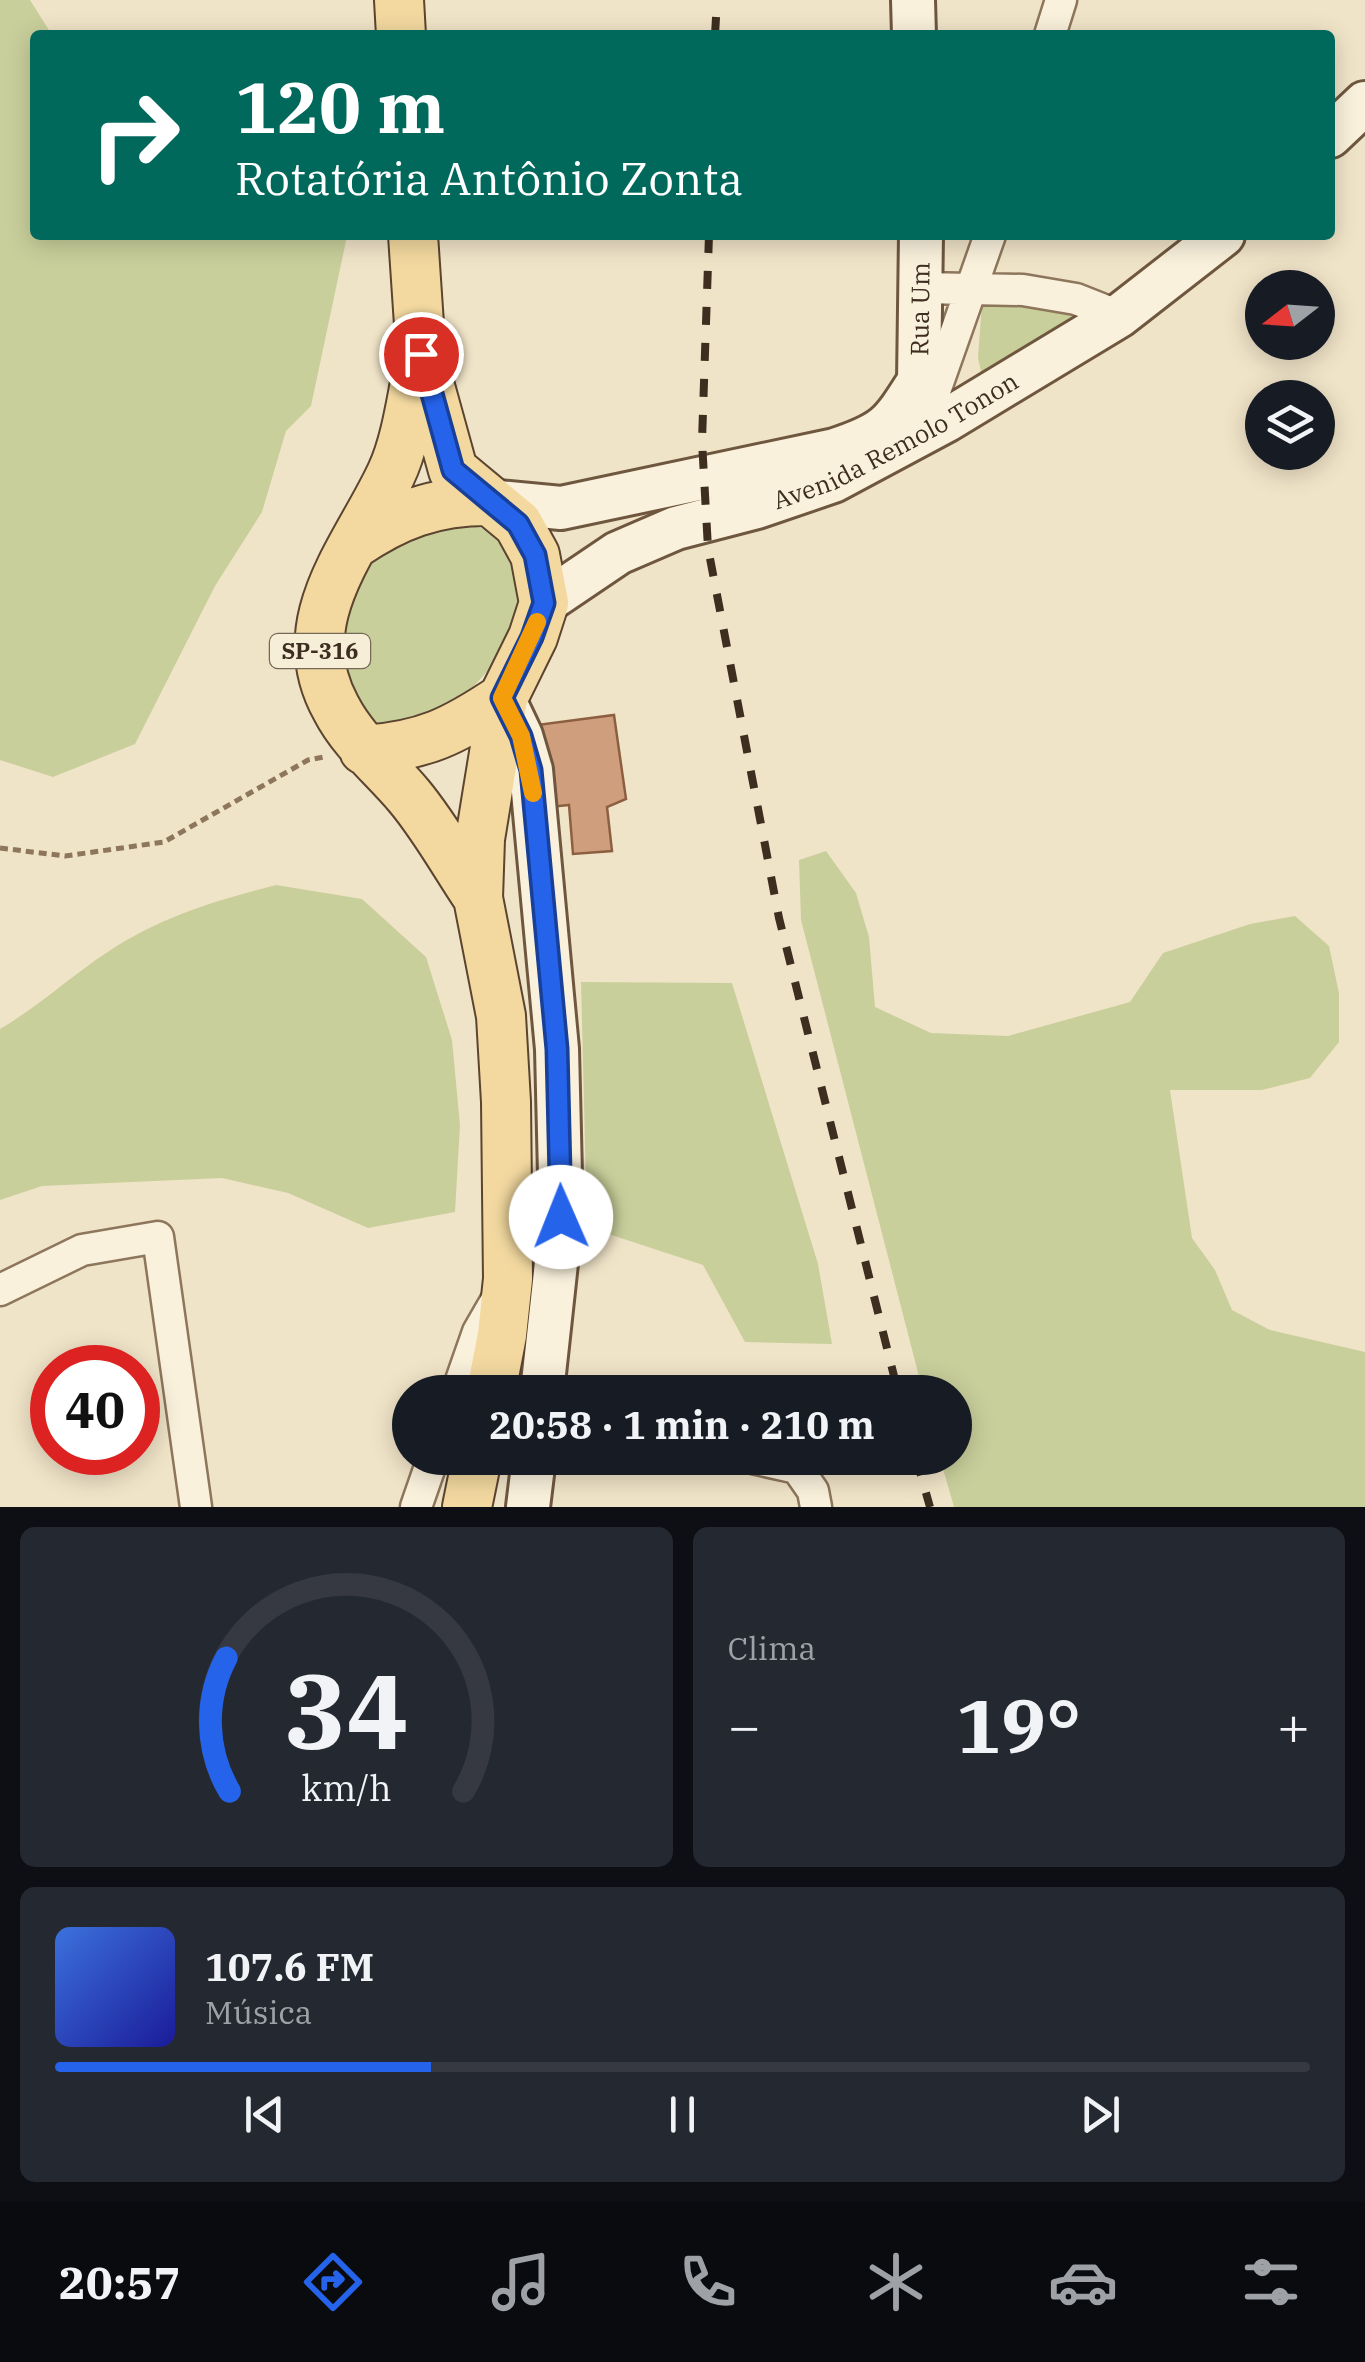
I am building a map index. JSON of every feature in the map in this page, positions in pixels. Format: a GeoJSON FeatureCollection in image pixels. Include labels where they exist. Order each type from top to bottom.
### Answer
{"type":"FeatureCollection","features":[{"type":"Feature","properties":{"kind":"main road"},"geometry":{"type":"LineString","coordinates":[[399,0],[401,30]]}},
{"type":"Feature","properties":{"kind":"main road","name":"SP-316"},"geometry":{"type":"LineString","coordinates":[[414,240],[421,354],[453,470],[518,524],[535,555],[544,603],[502,698],[480,839],[478,898],[501,1016],[506,1102],[508,1279],[494,1375]]}},
{"type":"Feature","properties":{"kind":"main road","name":"SP-316"},"geometry":{"type":"LineString","coordinates":[[421,354],[393,471],[351,547],[320,615],[320,660],[334,705],[364,750],[410,797],[478,898]]}},
{"type":"Feature","properties":{"kind":"main road"},"geometry":{"type":"LineString","coordinates":[[351,547],[387,522],[450,501],[488,501]]}},
{"type":"Feature","properties":{"kind":"main road"},"geometry":{"type":"LineString","coordinates":[[364,750],[403,748],[445,734],[502,698]]}},
{"type":"Feature","properties":{"kind":"main road"},"geometry":{"type":"LineString","coordinates":[[468,1507],[475,1475]]}},
{"type":"Feature","properties":{"kind":"street"},"geometry":{"type":"LineString","coordinates":[[913,0],[914,30]]}},
{"type":"Feature","properties":{"kind":"street"},"geometry":{"type":"LineString","coordinates":[[1052,30],[1061,0]]}},
{"type":"Feature","properties":{"kind":"street"},"geometry":{"type":"LineString","coordinates":[[1335,131],[1365,102]]}},
{"type":"Feature","properties":{"kind":"street","name":"Rua Um"},"geometry":{"type":"LineString","coordinates":[[921,240],[933,398]]}},
{"type":"Feature","properties":{"kind":"street"},"geometry":{"type":"LineString","coordinates":[[933,398],[988,240]]}},
{"type":"Feature","properties":{"kind":"street","name":"Avenida Remolo Tonon"},"geometry":{"type":"LineString","coordinates":[[488,501],[561,508],[864,441],[933,398],[1119,316],[1218,240]]}},
{"type":"Feature","properties":{"kind":"street"},"geometry":{"type":"LineString","coordinates":[[922,288],[1023,290],[1076,299],[1119,316]]}},
{"type":"Feature","properties":{"kind":"street","name":"Avenida Remolo Tonon"},"geometry":{"type":"LineString","coordinates":[[544,603],[618,553],[676,528],[757,507],[832,481],[933,398]]}},
{"type":"Feature","properties":{"kind":"street"},"geometry":{"type":"LineString","coordinates":[[502,698],[521,736],[531,770],[557,1049],[561,1217],[544,1375]]}},
{"type":"Feature","properties":{"kind":"street"},"geometry":{"type":"LineString","coordinates":[[0,1290],[82,1250],[158,1238],[196,1507]]}},
{"type":"Feature","properties":{"kind":"street"},"geometry":{"type":"LineString","coordinates":[[463,1375],[478,1332],[508,1279]]}},
{"type":"Feature","properties":{"kind":"street"},"geometry":{"type":"LineString","coordinates":[[416,1507],[427,1475]]}},
{"type":"Feature","properties":{"kind":"street"},"geometry":{"type":"LineString","coordinates":[[528,1507],[532,1475]]}},
{"type":"Feature","properties":{"kind":"street"},"geometry":{"type":"LineString","coordinates":[[802,1475],[813,1491],[816,1507]]}},
{"type":"Feature","properties":{"kind":"path"},"geometry":{"type":"LineString","coordinates":[[0,848],[65,856],[164,842],[308,760],[364,750]]}},
{"type":"Feature","properties":{"kind":"green space"},"geometry":{"type":"Polygon","coordinates":[[[0,0],[30,0],[49,30],[30,30],[30,240],[346,240],[311,406],[286,431],[262,512],[215,586],[135,744],[53,777],[0,760],[0,0]]]}},
{"type":"Feature","properties":{"kind":"green space"},"geometry":{"type":"Polygon","coordinates":[[[982,302],[1070,313],[1081,327],[983,381],[978,358],[982,302]]]}},
{"type":"Feature","properties":{"kind":"green space"},"geometry":{"type":"Polygon","coordinates":[[[469,525],[488,530],[504,541],[522,576],[518,618],[500,657],[474,686],[429,724],[410,731],[373,725],[342,677],[342,613],[365,566],[417,530],[469,525]]]}},
{"type":"Feature","properties":{"kind":"green space"},"geometry":{"type":"Polygon","coordinates":[[[826,851],[856,893],[869,937],[875,1007],[931,1033],[1008,1036],[1130,1002],[1163,953],[1250,924],[1295,916],[1329,946],[1339,993],[1339,1042],[1310,1078],[1262,1090],[1170,1090],[1192,1238],[1215,1270],[1232,1310],[1270,1330],[1365,1352],[1365,1507],[954,1507],[945,1475],[972,1475],[972,1375],[919,1375],[801,920],[799,860],[826,851]]]}},
{"type":"Feature","properties":{"kind":"green space"},"geometry":{"type":"Polygon","coordinates":[[[276,885],[362,899],[426,957],[452,1040],[460,1125],[455,1212],[368,1228],[288,1193],[222,1178],[42,1186],[0,1200],[0,1029],[109,951],[149,928],[276,885]]]}},
{"type":"Feature","properties":{"kind":"green space"},"geometry":{"type":"Polygon","coordinates":[[[581,982],[732,983],[818,1264],[832,1344],[745,1342],[703,1265],[587,1227],[581,982]]]}},
{"type":"Feature","properties":{"kind":"building"},"geometry":{"type":"Polygon","coordinates":[[[614,715],[626,799],[607,807],[612,851],[573,854],[569,805],[550,807],[537,725],[614,715]]]}},
{"type":"Feature","properties":{"kind":"railway"},"geometry":{"type":"LineString","coordinates":[[715,30],[717,0]]}},
{"type":"Feature","properties":{"kind":"railway"},"geometry":{"type":"LineString","coordinates":[[709,240],[702,441],[708,548],[779,918],[894,1375]]}},
{"type":"Feature","properties":{"kind":"railway"},"geometry":{"type":"LineString","coordinates":[[921,1475],[930,1507]]}},
{"type":"Feature","properties":{"kind":"slow traffic"},"geometry":{"type":"LineString","coordinates":[[533,793],[521,736],[502,698],[537,622]]}},
{"type":"Feature","properties":{"kind":"route"},"geometry":{"type":"LineString","coordinates":[[421,354],[453,470],[518,524],[535,555],[544,603],[502,698],[521,736],[531,770],[557,1049],[561,1217]]}}]}
